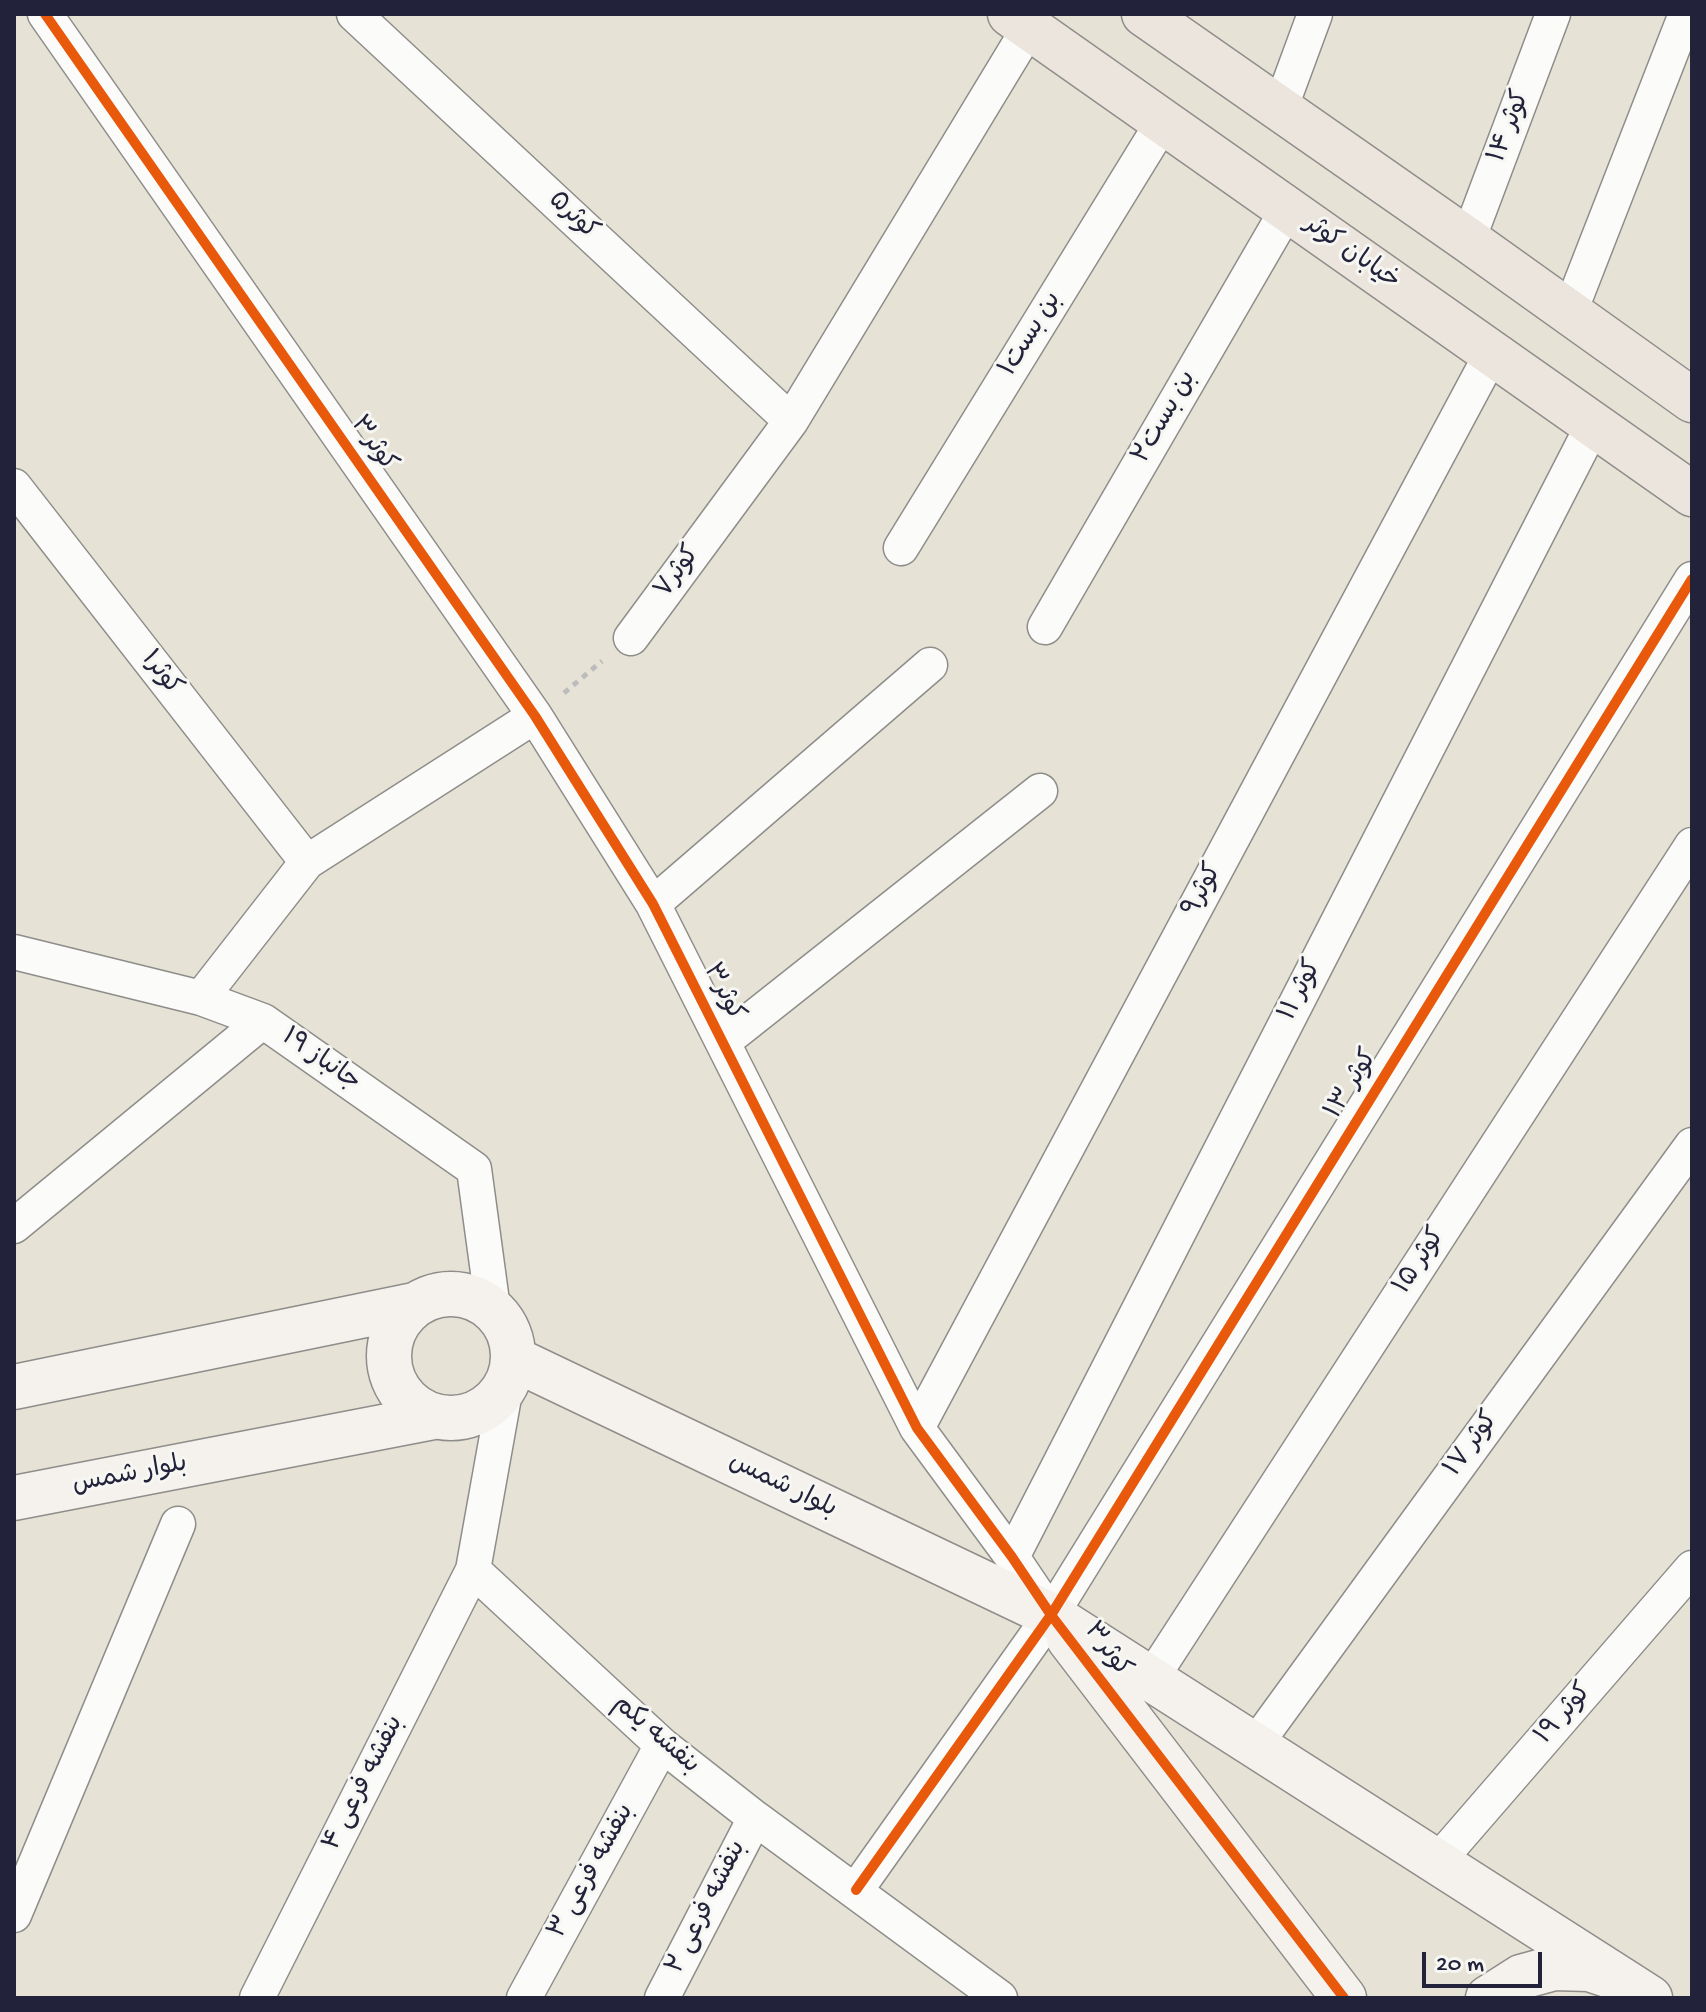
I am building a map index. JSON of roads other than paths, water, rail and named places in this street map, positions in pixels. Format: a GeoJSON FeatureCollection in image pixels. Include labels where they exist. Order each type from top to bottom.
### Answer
{"type":"FeatureCollection","features":[{"type":"Feature","properties":{"kind":"main road"},"geometry":{"type":"LineString","coordinates":[[1144,14],[1692,400]]}},
{"type":"Feature","properties":{"kind":"main road","name":"خیابان کوثر"},"geometry":{"type":"LineString","coordinates":[[1019,21],[1692,494]]}},
{"type":"Feature","properties":{"kind":"street","name":"کوثر۳"},"geometry":{"type":"LineString","coordinates":[[45,14],[535,716],[653,904],[917,1428],[1051,1615],[1344,1998]]}},
{"type":"Feature","properties":{"kind":"street","name":"کوثر۵"},"geometry":{"type":"LineString","coordinates":[[354,14],[791,421]]}},
{"type":"Feature","properties":{"kind":"street"},"geometry":{"type":"LineString","coordinates":[[1280,109],[1315,14]]}},
{"type":"Feature","properties":{"kind":"street","name":"کوثر ۱۴"},"geometry":{"type":"LineString","coordinates":[[1468,240],[1553,14]]}},
{"type":"Feature","properties":{"kind":"street"},"geometry":{"type":"LineString","coordinates":[[1569,314],[1686,14]]}},
{"type":"Feature","properties":{"kind":"street","name":"کوثر۷"},"geometry":{"type":"LineString","coordinates":[[631,638],[791,421],[1019,21]]}},
{"type":"Feature","properties":{"kind":"street","name":"بن بست۱"},"geometry":{"type":"LineString","coordinates":[[901,548],[1163,122]]}},
{"type":"Feature","properties":{"kind":"street","name":"بن بست۲"},"geometry":{"type":"LineString","coordinates":[[1045,627],[1287,210]]}},
{"type":"Feature","properties":{"kind":"street","name":"کوثر۹"},"geometry":{"type":"LineString","coordinates":[[917,1428],[1492,353]]}},
{"type":"Feature","properties":{"kind":"street","name":"کوثر ۱۱"},"geometry":{"type":"LineString","coordinates":[[1012,1557],[1593,425]]}},
{"type":"Feature","properties":{"kind":"street","name":"کوثر۱"},"geometry":{"type":"LineString","coordinates":[[14,486],[307,862]]}},
{"type":"Feature","properties":{"kind":"street","name":"کوثر ۱۳"},"geometry":{"type":"LineString","coordinates":[[856,1890],[1051,1615],[1692,579]]}},
{"type":"Feature","properties":{"kind":"street"},"geometry":{"type":"LineString","coordinates":[[653,904],[930,665]]}},
{"type":"Feature","properties":{"kind":"street"},"geometry":{"type":"LineString","coordinates":[[201,998],[307,862],[535,716]]}},
{"type":"Feature","properties":{"kind":"street"},"geometry":{"type":"LineString","coordinates":[[723,1042],[1040,791]]}},
{"type":"Feature","properties":{"kind":"street","name":"کوثر ۱۵"},"geometry":{"type":"LineString","coordinates":[[1151,1679],[1692,845]]}},
{"type":"Feature","properties":{"kind":"street","name":"جانباز ۱۹"},"geometry":{"type":"LineString","coordinates":[[16,950],[201,998],[263,1021],[474,1169],[493,1309]]}},
{"type":"Feature","properties":{"kind":"street"},"geometry":{"type":"LineString","coordinates":[[14,1226],[263,1021]]}},
{"type":"Feature","properties":{"kind":"street","name":"کوثر ۱۷"},"geometry":{"type":"LineString","coordinates":[[1255,1745],[1692,1145]]}},
{"type":"Feature","properties":{"kind":"street"},"geometry":{"type":"LineString","coordinates":[[14,1387],[414,1305],[440,1294],[468,1295],[493,1309],[509,1331],[510,1372],[473,1570]]}},
{"type":"Feature","properties":{"kind":"street"},"geometry":{"type":"LineString","coordinates":[[414,1305],[396,1326],[389,1353],[394,1380],[410,1403],[434,1417],[462,1418],[488,1407],[510,1372]]}},
{"type":"Feature","properties":{"kind":"street","name":"بلوار شمس"},"geometry":{"type":"LineString","coordinates":[[510,1372],[1051,1615],[1636,1989]]}},
{"type":"Feature","properties":{"kind":"street","name":"بلوار شمس"},"geometry":{"type":"LineString","coordinates":[[14,1498],[434,1417]]}},
{"type":"Feature","properties":{"kind":"street"},"geometry":{"type":"LineString","coordinates":[[14,1915],[178,1524]]}},
{"type":"Feature","properties":{"kind":"street","name":"کوثر ۱۹"},"geometry":{"type":"LineString","coordinates":[[1438,1861],[1692,1568]]}},
{"type":"Feature","properties":{"kind":"street","name":"بنفشه یکم"},"geometry":{"type":"LineString","coordinates":[[473,1570],[662,1745],[755,1818],[1000,1998]]}},
{"type":"Feature","properties":{"kind":"street","name":"بنفشه فرعی ۴"},"geometry":{"type":"LineString","coordinates":[[257,1998],[473,1570]]}},
{"type":"Feature","properties":{"kind":"street","name":"بنفشه فرعی ۳"},"geometry":{"type":"LineString","coordinates":[[524,1998],[662,1745]]}},
{"type":"Feature","properties":{"kind":"street","name":"بنفشه فرعی ۲"},"geometry":{"type":"LineString","coordinates":[[662,1998],[755,1818]]}},
{"type":"Feature","properties":{"kind":"street"},"geometry":{"type":"LineString","coordinates":[[1488,1998],[1521,1977],[1554,1968],[1589,1969],[1636,1989]]}}]}
